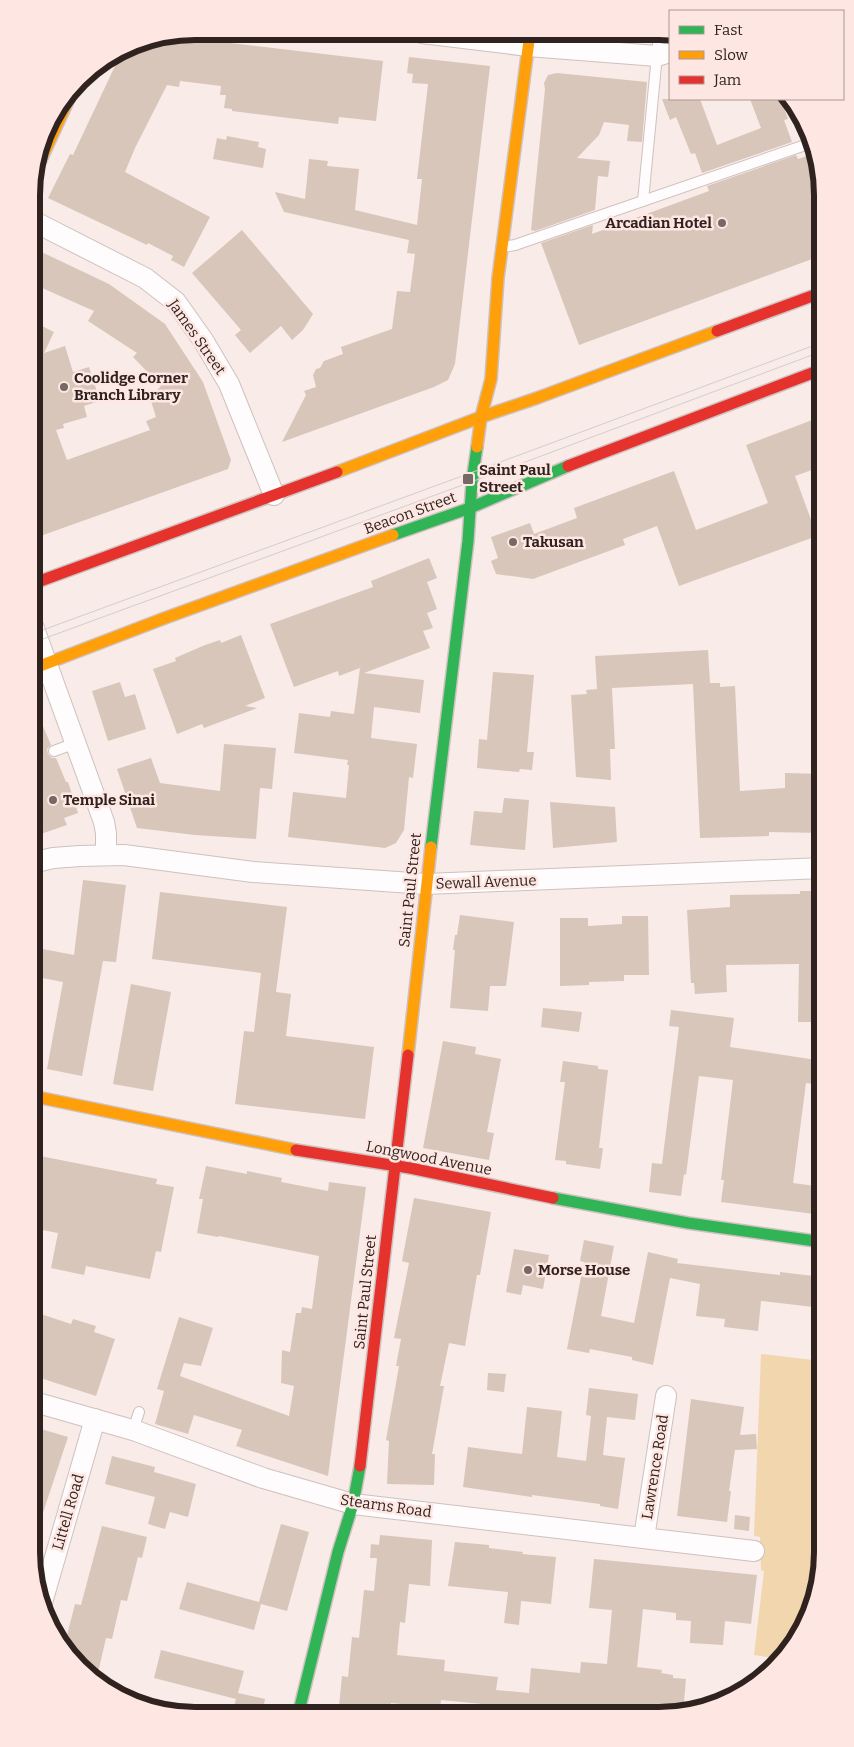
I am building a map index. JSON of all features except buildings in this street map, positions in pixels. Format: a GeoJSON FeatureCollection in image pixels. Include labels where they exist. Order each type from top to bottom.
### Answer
{"type":"FeatureCollection","features":[{"type":"Feature","properties":{"kind":"main road","name":"Saint Paul Street"},"geometry":{"type":"LineString","coordinates":[[300,1707],[338,1552],[353,1504],[362,1455],[426,884],[468,541],[470,508],[481,417],[491,379],[502,248],[529,40]]}},
{"type":"Feature","properties":{"kind":"main road"},"geometry":{"type":"LineString","coordinates":[[53,134],[58,122]]}},
{"type":"Feature","properties":{"kind":"main road"},"geometry":{"type":"LineString","coordinates":[[40,581],[814,295]]}},
{"type":"Feature","properties":{"kind":"main road","name":"Beacon Street"},"geometry":{"type":"LineString","coordinates":[[40,666],[435,518],[470,508],[594,455],[814,372]]}},
{"type":"Feature","properties":{"kind":"main road","name":"Longwood Avenue"},"geometry":{"type":"LineString","coordinates":[[40,1098],[304,1150],[395,1166],[524,1193],[688,1223],[814,1241]]}},
{"type":"Feature","properties":{"kind":"street"},"geometry":{"type":"LineString","coordinates":[[529,40],[664,54]]}},
{"type":"Feature","properties":{"kind":"street","name":"James Street"},"geometry":{"type":"LineString","coordinates":[[40,225],[145,278],[176,302],[203,340],[229,384],[274,495]]}},
{"type":"Feature","properties":{"kind":"street"},"geometry":{"type":"LineString","coordinates":[[40,666],[76,743],[104,822],[106,855]]}},
{"type":"Feature","properties":{"kind":"street","name":"Sewall Avenue"},"geometry":{"type":"LineString","coordinates":[[40,861],[53,858],[106,855],[144,857],[253,872],[426,884],[814,868]]}},
{"type":"Feature","properties":{"kind":"street","name":"Lawrence Road"},"geometry":{"type":"LineString","coordinates":[[644,1538],[666,1396]]}},
{"type":"Feature","properties":{"kind":"street","name":"Stearns Road"},"geometry":{"type":"LineString","coordinates":[[40,1404],[95,1419],[136,1421],[263,1478],[353,1504],[754,1551]]}},
{"type":"Feature","properties":{"kind":"street","name":"Littell Road"},"geometry":{"type":"LineString","coordinates":[[45,1589],[95,1419]]}},
{"type":"Feature","properties":{"kind":"lane"},"geometry":{"type":"LineString","coordinates":[[643,201],[664,54],[661,40]]}},
{"type":"Feature","properties":{"kind":"lane"},"geometry":{"type":"LineString","coordinates":[[502,248],[806,145]]}},
{"type":"Feature","properties":{"kind":"lane"},"geometry":{"type":"LineString","coordinates":[[54,751],[76,743]]}},
{"type":"Feature","properties":{"kind":"shaded area"},"geometry":{"type":"Polygon","coordinates":[[[761,1354],[814,1360],[814,1562],[806,1602],[798,1621],[773,1658],[754,1655],[764,1571],[761,1570],[760,1537],[754,1536],[761,1354]]]}},
{"type":"Feature","properties":{"kind":"tram line"},"geometry":{"type":"LineString","coordinates":[[40,631],[814,345]]}},
{"type":"Feature","properties":{"kind":"tram line"},"geometry":{"type":"LineString","coordinates":[[40,640],[814,354]]}},
{"type":"Feature","properties":{"kind":"traffic: fast"},"geometry":{"type":"LineString","coordinates":[[431,847],[468,541],[472,481],[477,447]]}},
{"type":"Feature","properties":{"kind":"traffic: fast"},"geometry":{"type":"LineString","coordinates":[[393,535],[470,508],[568,466]]}},
{"type":"Feature","properties":{"kind":"traffic: fast"},"geometry":{"type":"LineString","coordinates":[[553,1198],[688,1223],[814,1241]]}},
{"type":"Feature","properties":{"kind":"traffic: fast"},"geometry":{"type":"LineString","coordinates":[[300,1707],[338,1552],[353,1504],[360,1466]]}},
{"type":"Feature","properties":{"kind":"traffic: slow"},"geometry":{"type":"LineString","coordinates":[[477,447],[481,417],[491,379],[498,278],[529,40]]}},
{"type":"Feature","properties":{"kind":"traffic: slow"},"geometry":{"type":"LineString","coordinates":[[53,134],[58,122]]}},
{"type":"Feature","properties":{"kind":"traffic: slow"},"geometry":{"type":"LineString","coordinates":[[337,472],[717,331]]}},
{"type":"Feature","properties":{"kind":"traffic: slow"},"geometry":{"type":"LineString","coordinates":[[40,666],[393,535]]}},
{"type":"Feature","properties":{"kind":"traffic: slow"},"geometry":{"type":"LineString","coordinates":[[408,1055],[431,847]]}},
{"type":"Feature","properties":{"kind":"traffic: slow"},"geometry":{"type":"LineString","coordinates":[[40,1098],[296,1150]]}},
{"type":"Feature","properties":{"kind":"traffic: jam"},"geometry":{"type":"LineString","coordinates":[[717,331],[814,295]]}},
{"type":"Feature","properties":{"kind":"traffic: jam"},"geometry":{"type":"LineString","coordinates":[[568,466],[814,372]]}},
{"type":"Feature","properties":{"kind":"traffic: jam"},"geometry":{"type":"LineString","coordinates":[[40,581],[337,472]]}},
{"type":"Feature","properties":{"kind":"traffic: jam"},"geometry":{"type":"LineString","coordinates":[[360,1466],[408,1055]]}},
{"type":"Feature","properties":{"kind":"traffic: jam"},"geometry":{"type":"LineString","coordinates":[[296,1150],[410,1168],[553,1198]]}},
{"type":"Feature","properties":{"kind":"place","name":"Arcadian Hotel"},"geometry":{"type":"Point","coordinates":[722,223]}},
{"type":"Feature","properties":{"kind":"place","name":"Coolidge Corner Branch Library"},"geometry":{"type":"Point","coordinates":[64,387]}},
{"type":"Feature","properties":{"kind":"place","name":"Saint Paul Street"},"geometry":{"type":"Point","coordinates":[468,479]}},
{"type":"Feature","properties":{"kind":"place","name":"Takusan"},"geometry":{"type":"Point","coordinates":[513,542]}},
{"type":"Feature","properties":{"kind":"place","name":"Temple Sinai"},"geometry":{"type":"Point","coordinates":[53,800]}},
{"type":"Feature","properties":{"kind":"place","name":"Morse House"},"geometry":{"type":"Point","coordinates":[528,1270]}}]}
